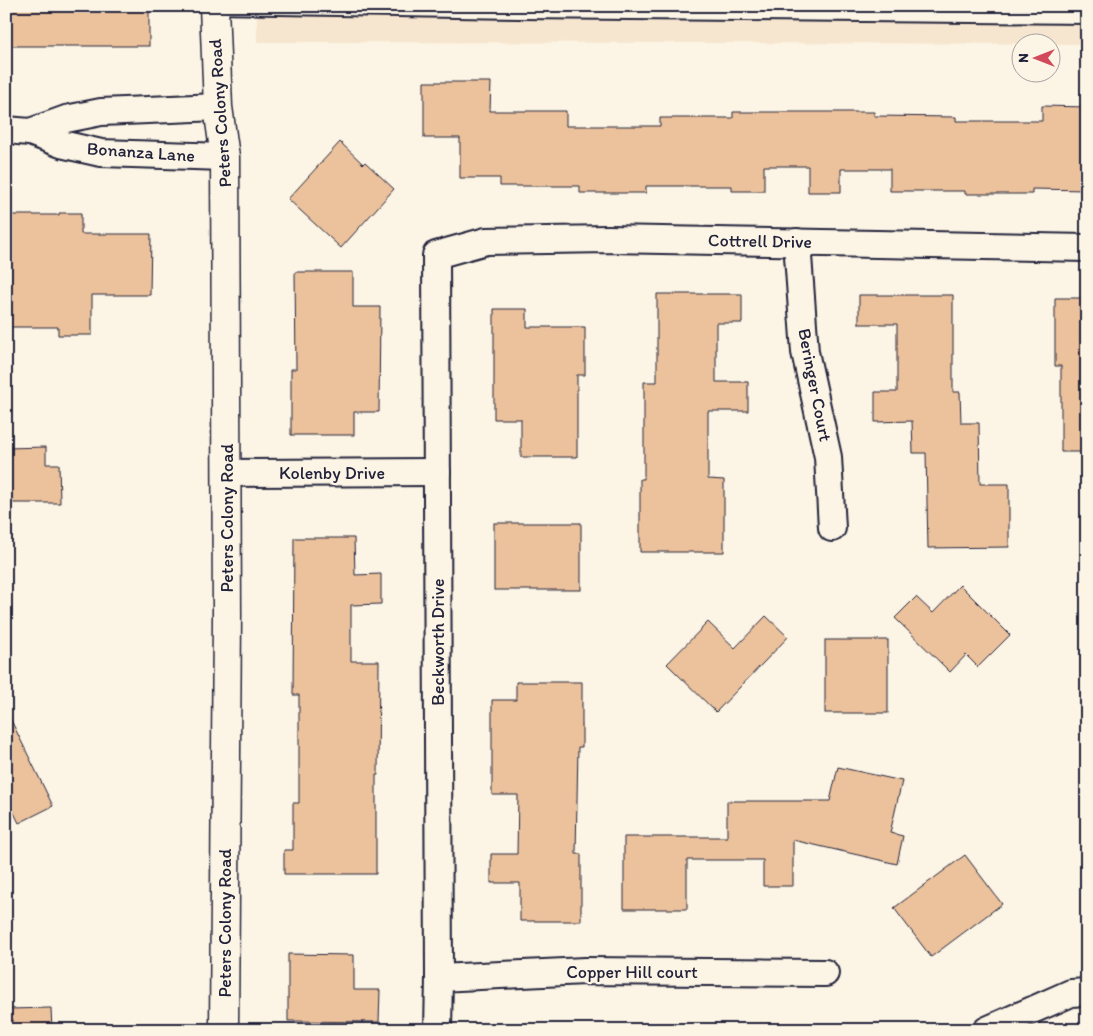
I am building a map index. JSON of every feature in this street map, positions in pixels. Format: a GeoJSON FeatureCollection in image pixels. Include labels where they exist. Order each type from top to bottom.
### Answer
{"type":"FeatureCollection","features":[{"type":"Feature","properties":{"kind":"street","name":"Peters Colony Road"},"geometry":{"type":"LineString","coordinates":[[214,6],[218,107],[225,157],[227,615],[224,1030]]}},
{"type":"Feature","properties":{"kind":"street","name":"Bonanza Lane"},"geometry":{"type":"LineString","coordinates":[[18,131],[101,112],[218,107]]}},
{"type":"Feature","properties":{"kind":"street","name":"Bonanza Lane"},"geometry":{"type":"LineString","coordinates":[[18,131],[101,153],[225,157]]}},
{"type":"Feature","properties":{"kind":"street","name":"Cottrell Drive"},"geometry":{"type":"LineString","coordinates":[[436,255],[486,241],[608,239],[1087,248]]}},
{"type":"Feature","properties":{"kind":"street","name":"Beringer Court"},"geometry":{"type":"LineString","coordinates":[[797,242],[805,352],[828,457],[832,528]]}},
{"type":"Feature","properties":{"kind":"street","name":"Beckworth Drive"},"geometry":{"type":"LineString","coordinates":[[436,255],[440,978],[438,1030]]}},
{"type":"Feature","properties":{"kind":"street","name":"Kolenby Drive"},"geometry":{"type":"LineString","coordinates":[[226,473],[437,472]]}},
{"type":"Feature","properties":{"kind":"street","name":"Copper Hill court"},"geometry":{"type":"LineString","coordinates":[[440,978],[586,971],[825,973]]}},
{"type":"Feature","properties":{"kind":"street"},"geometry":{"type":"LineString","coordinates":[[987,1030],[1071,993],[1087,992]]}},
{"type":"Feature","properties":{"kind":"lane"},"geometry":{"type":"LineString","coordinates":[[214,6],[511,11],[1087,16]]}},
{"type":"Feature","properties":{"kind":"shaded area"},"geometry":{"type":"Polygon","coordinates":[[[257,6],[1087,6],[1087,44],[1060,44],[1060,32],[1010,32],[1010,44],[257,42],[257,6]]]}},
{"type":"Feature","properties":{"kind":"building"},"geometry":{"type":"Polygon","coordinates":[[[6,6],[149,6],[149,46],[6,46],[6,6]]]}},
{"type":"Feature","properties":{"kind":"building"},"geometry":{"type":"Polygon","coordinates":[[[424,82],[491,82],[490,111],[566,111],[566,126],[660,126],[660,118],[733,118],[733,112],[874,112],[874,116],[956,117],[956,121],[1042,121],[1042,106],[1087,107],[1087,190],[1032,189],[1032,194],[965,194],[965,191],[890,191],[890,169],[841,169],[841,192],[808,192],[808,166],[764,166],[764,191],[732,191],[732,186],[646,186],[646,193],[580,193],[580,186],[500,186],[500,178],[460,178],[460,138],[424,138],[424,82]]]}},
{"type":"Feature","properties":{"kind":"building"},"geometry":{"type":"Polygon","coordinates":[[[340,142],[394,189],[341,248],[288,199],[340,142]]]}},
{"type":"Feature","properties":{"kind":"building"},"geometry":{"type":"Polygon","coordinates":[[[59,213],[81,213],[81,234],[151,234],[150,295],[92,295],[92,335],[58,335],[58,327],[6,327],[6,215],[59,215],[59,213]]]}},
{"type":"Feature","properties":{"kind":"building"},"geometry":{"type":"Polygon","coordinates":[[[295,272],[353,272],[353,307],[380,307],[379,412],[354,412],[354,435],[291,435],[291,369],[296,369],[295,272]]]}},
{"type":"Feature","properties":{"kind":"building"},"geometry":{"type":"Polygon","coordinates":[[[657,294],[742,294],[742,323],[716,323],[716,382],[748,382],[748,411],[708,411],[708,479],[724,480],[724,552],[640,552],[640,479],[644,479],[644,382],[657,382],[657,294]]]}},
{"type":"Feature","properties":{"kind":"building"},"geometry":{"type":"Polygon","coordinates":[[[859,295],[953,295],[953,392],[960,392],[961,423],[979,423],[980,484],[1009,484],[1009,547],[928,548],[926,453],[913,453],[912,421],[875,422],[875,392],[897,392],[897,324],[859,324],[859,295]]]}},
{"type":"Feature","properties":{"kind":"building"},"geometry":{"type":"Polygon","coordinates":[[[1055,298],[1087,298],[1087,452],[1061,452],[1061,366],[1055,366],[1055,298]]]}},
{"type":"Feature","properties":{"kind":"building"},"geometry":{"type":"Polygon","coordinates":[[[494,309],[527,309],[527,327],[585,327],[585,375],[577,375],[577,457],[521,457],[521,419],[494,419],[494,309]]]}},
{"type":"Feature","properties":{"kind":"building"},"geometry":{"type":"Polygon","coordinates":[[[46,447],[46,464],[59,464],[60,503],[6,503],[6,448],[46,447]]]}},
{"type":"Feature","properties":{"kind":"building"},"geometry":{"type":"Polygon","coordinates":[[[494,523],[581,523],[581,590],[494,590],[494,523]]]}},
{"type":"Feature","properties":{"kind":"building"},"geometry":{"type":"Polygon","coordinates":[[[294,538],[354,538],[355,575],[381,574],[381,604],[351,605],[351,661],[379,661],[376,874],[284,874],[284,850],[293,850],[293,803],[299,803],[299,695],[293,695],[294,538]]]}},
{"type":"Feature","properties":{"kind":"building"},"geometry":{"type":"Polygon","coordinates":[[[960,585],[1010,635],[978,667],[966,655],[950,672],[895,618],[916,597],[933,613],[960,585]]]}},
{"type":"Feature","properties":{"kind":"building"},"geometry":{"type":"Polygon","coordinates":[[[766,616],[788,637],[716,712],[667,664],[708,622],[735,648],[766,616]]]}},
{"type":"Feature","properties":{"kind":"building"},"geometry":{"type":"Polygon","coordinates":[[[825,640],[888,640],[888,713],[825,713],[825,640]]]}},
{"type":"Feature","properties":{"kind":"building"},"geometry":{"type":"Polygon","coordinates":[[[516,682],[582,682],[582,747],[578,747],[576,854],[581,854],[581,921],[520,921],[520,883],[491,883],[491,854],[517,854],[518,795],[492,795],[492,700],[516,700],[516,682]]]}},
{"type":"Feature","properties":{"kind":"building"},"geometry":{"type":"Polygon","coordinates":[[[6,710],[53,806],[19,823],[6,797],[6,710]]]}},
{"type":"Feature","properties":{"kind":"building"},"geometry":{"type":"Polygon","coordinates":[[[838,767],[902,781],[890,833],[903,836],[897,864],[793,840],[793,886],[763,886],[763,860],[687,860],[687,909],[624,909],[624,837],[727,837],[727,801],[830,801],[838,767]]]}},
{"type":"Feature","properties":{"kind":"building"},"geometry":{"type":"Polygon","coordinates":[[[965,855],[1002,904],[931,957],[894,908],[965,855]]]}},
{"type":"Feature","properties":{"kind":"building"},"geometry":{"type":"Polygon","coordinates":[[[288,954],[354,955],[354,990],[380,990],[379,1022],[288,1021],[288,954]]]}},
{"type":"Feature","properties":{"kind":"building"},"geometry":{"type":"Polygon","coordinates":[[[51,1008],[52,1030],[9,1030],[9,1009],[51,1008]]]}}]}
